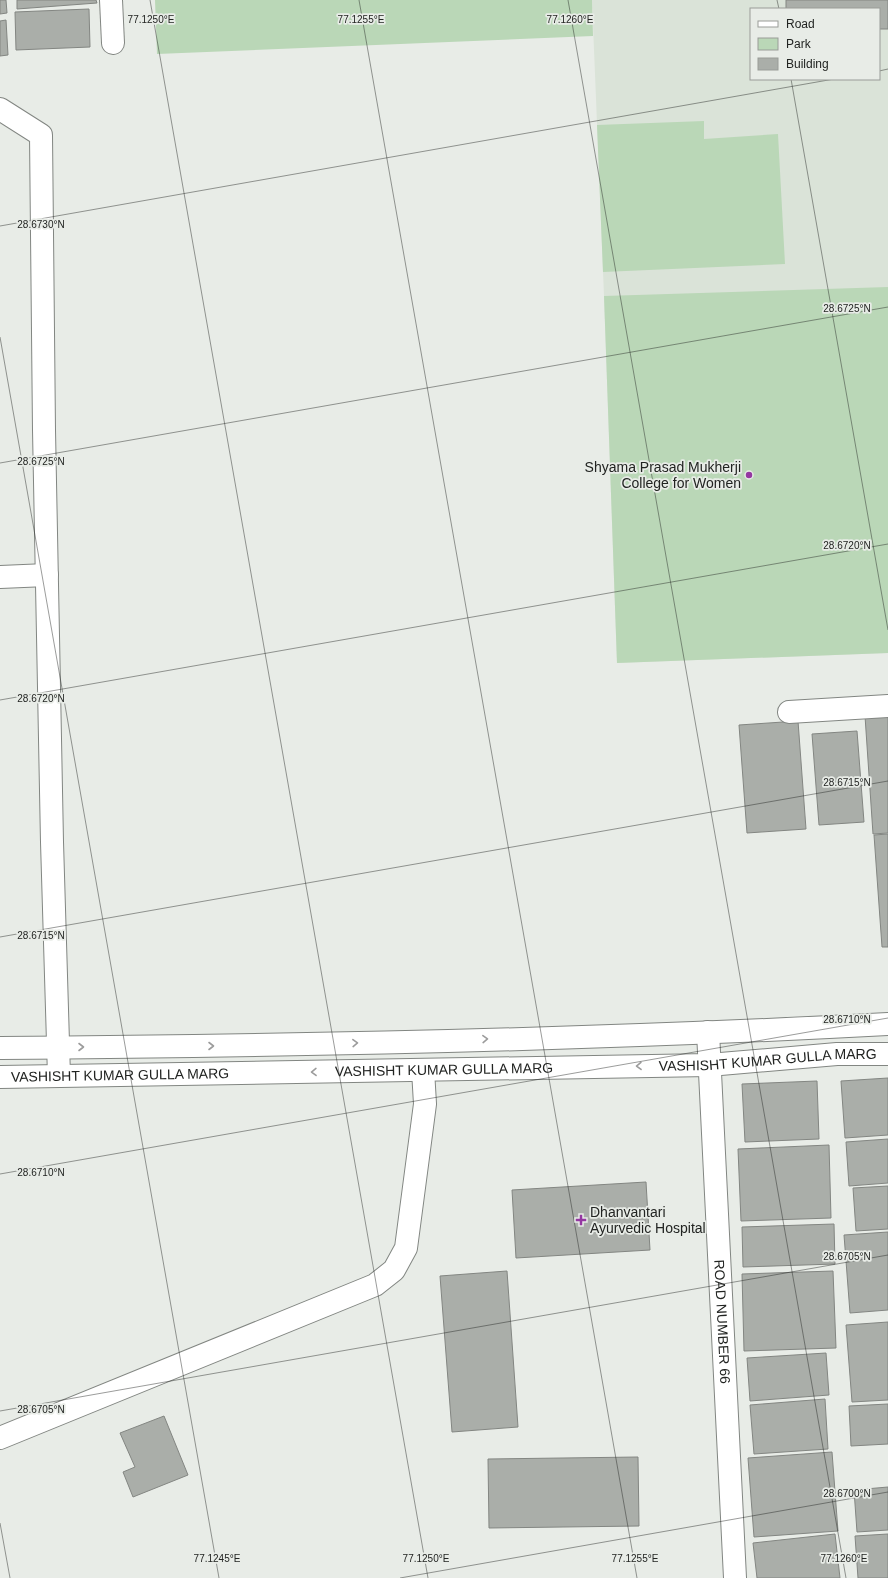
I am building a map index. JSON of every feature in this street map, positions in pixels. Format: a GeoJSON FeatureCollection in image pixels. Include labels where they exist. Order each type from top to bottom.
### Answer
{"type":"FeatureCollection","features":[{"type":"Feature","properties":{"kind":"street"},"geometry":{"type":"LineString","coordinates":[[111,0],[113,43]]}},
{"type":"Feature","properties":{"kind":"street"},"geometry":{"type":"LineString","coordinates":[[0,109],[41,135],[44,430],[52,842],[59,1076]]}},
{"type":"Feature","properties":{"kind":"street"},"geometry":{"type":"LineString","coordinates":[[0,577],[48,575]]}},
{"type":"Feature","properties":{"kind":"street"},"geometry":{"type":"LineString","coordinates":[[789,712],[888,706]]}},
{"type":"Feature","properties":{"kind":"street","name":"VASHISHT KUMAR GULLA MARG"},"geometry":{"type":"LineString","coordinates":[[0,1048],[250,1046],[708,1032],[888,1024]]}},
{"type":"Feature","properties":{"kind":"street","name":"ROAD NUMBER 66"},"geometry":{"type":"LineString","coordinates":[[708,1032],[735,1578]]}},
{"type":"Feature","properties":{"kind":"street","name":"VASHISHT KUMAR GULLA MARG"},"geometry":{"type":"LineString","coordinates":[[0,1077],[709,1065],[837,1054],[888,1054]]}},
{"type":"Feature","properties":{"kind":"street"},"geometry":{"type":"LineString","coordinates":[[0,1438],[375,1285],[394,1270],[406,1248],[425,1104],[423,1070]]}},
{"type":"Feature","properties":{"kind":"shaded area","name":"Shyama Prasad Mukherji College for Women"},"geometry":{"type":"Polygon","coordinates":[[[592,0],[888,0],[888,653],[617,663],[592,0]]]}},
{"type":"Feature","properties":{"kind":"green space"},"geometry":{"type":"Polygon","coordinates":[[[155,0],[592,0],[593,36],[157,54],[155,0]]]}},
{"type":"Feature","properties":{"kind":"green space"},"geometry":{"type":"Polygon","coordinates":[[[704,121],[704,139],[778,134],[785,264],[603,272],[597,125],[704,121]]]}},
{"type":"Feature","properties":{"kind":"green space"},"geometry":{"type":"Polygon","coordinates":[[[888,287],[888,653],[617,663],[604,296],[888,287]]]}},
{"type":"Feature","properties":{"kind":"building"},"geometry":{"type":"Polygon","coordinates":[[[0,0],[6,0],[7,13],[0,14],[0,0]]]}},
{"type":"Feature","properties":{"kind":"building"},"geometry":{"type":"Polygon","coordinates":[[[17,0],[96,0],[97,3],[17,9],[17,0]]]}},
{"type":"Feature","properties":{"kind":"building"},"geometry":{"type":"Polygon","coordinates":[[[786,0],[888,0],[888,29],[880,29],[880,8],[786,8],[786,0]]]}},
{"type":"Feature","properties":{"kind":"building"},"geometry":{"type":"Polygon","coordinates":[[[89,9],[90,47],[16,50],[15,12],[89,9]]]}},
{"type":"Feature","properties":{"kind":"building"},"geometry":{"type":"Polygon","coordinates":[[[6,20],[8,55],[0,56],[0,21],[6,20]]]}},
{"type":"Feature","properties":{"kind":"building"},"geometry":{"type":"Polygon","coordinates":[[[888,714],[888,833],[873,834],[865,716],[888,714]]]}},
{"type":"Feature","properties":{"kind":"building"},"geometry":{"type":"Polygon","coordinates":[[[798,721],[806,829],[747,833],[739,725],[798,721]]]}},
{"type":"Feature","properties":{"kind":"building"},"geometry":{"type":"Polygon","coordinates":[[[857,731],[864,822],[819,825],[812,734],[857,731]]]}},
{"type":"Feature","properties":{"kind":"building"},"geometry":{"type":"Polygon","coordinates":[[[888,834],[888,947],[882,947],[874,835],[888,834]]]}},
{"type":"Feature","properties":{"kind":"building"},"geometry":{"type":"Polygon","coordinates":[[[888,1078],[888,1135],[845,1138],[841,1081],[888,1078]]]}},
{"type":"Feature","properties":{"kind":"building"},"geometry":{"type":"Polygon","coordinates":[[[817,1081],[819,1139],[745,1142],[742,1084],[817,1081]]]}},
{"type":"Feature","properties":{"kind":"building"},"geometry":{"type":"Polygon","coordinates":[[[888,1139],[888,1183],[849,1186],[846,1142],[888,1139]]]}},
{"type":"Feature","properties":{"kind":"building"},"geometry":{"type":"Polygon","coordinates":[[[829,1145],[831,1218],[741,1221],[738,1149],[829,1145]]]}},
{"type":"Feature","properties":{"kind":"building","name":"Dhanvantari Ayurvedic Hospital"},"geometry":{"type":"Polygon","coordinates":[[[646,1182],[650,1250],[516,1258],[512,1190],[646,1182]]]}},
{"type":"Feature","properties":{"kind":"building"},"geometry":{"type":"Polygon","coordinates":[[[888,1186],[888,1229],[856,1231],[853,1188],[888,1186]]]}},
{"type":"Feature","properties":{"kind":"building"},"geometry":{"type":"Polygon","coordinates":[[[834,1224],[835,1264],[743,1267],[742,1227],[834,1224]]]}},
{"type":"Feature","properties":{"kind":"building"},"geometry":{"type":"Polygon","coordinates":[[[888,1232],[888,1310],[850,1313],[844,1235],[888,1232]]]}},
{"type":"Feature","properties":{"kind":"building"},"geometry":{"type":"Polygon","coordinates":[[[507,1271],[518,1427],[452,1432],[440,1276],[507,1271]]]}},
{"type":"Feature","properties":{"kind":"building"},"geometry":{"type":"Polygon","coordinates":[[[833,1271],[836,1348],[744,1351],[742,1274],[833,1271]]]}},
{"type":"Feature","properties":{"kind":"building"},"geometry":{"type":"Polygon","coordinates":[[[888,1322],[888,1400],[852,1402],[846,1325],[888,1322]]]}},
{"type":"Feature","properties":{"kind":"building"},"geometry":{"type":"Polygon","coordinates":[[[826,1353],[829,1395],[750,1401],[747,1358],[826,1353]]]}},
{"type":"Feature","properties":{"kind":"building"},"geometry":{"type":"Polygon","coordinates":[[[825,1399],[828,1449],[754,1454],[750,1405],[825,1399]]]}},
{"type":"Feature","properties":{"kind":"building"},"geometry":{"type":"Polygon","coordinates":[[[888,1404],[888,1444],[851,1446],[849,1406],[888,1404]]]}},
{"type":"Feature","properties":{"kind":"building"},"geometry":{"type":"Polygon","coordinates":[[[164,1416],[188,1475],[133,1497],[123,1472],[135,1467],[120,1433],[164,1416]]]}},
{"type":"Feature","properties":{"kind":"building"},"geometry":{"type":"Polygon","coordinates":[[[832,1452],[838,1531],[754,1537],[748,1458],[832,1452]]]}},
{"type":"Feature","properties":{"kind":"building"},"geometry":{"type":"Polygon","coordinates":[[[638,1457],[639,1526],[489,1528],[488,1459],[638,1457]]]}},
{"type":"Feature","properties":{"kind":"building"},"geometry":{"type":"Polygon","coordinates":[[[888,1487],[888,1530],[857,1532],[854,1490],[888,1487]]]}},
{"type":"Feature","properties":{"kind":"building"},"geometry":{"type":"Polygon","coordinates":[[[835,1534],[840,1578],[757,1578],[753,1543],[835,1534]]]}},
{"type":"Feature","properties":{"kind":"building"},"geometry":{"type":"Polygon","coordinates":[[[888,1534],[888,1578],[858,1578],[855,1536],[888,1534]]]}},
{"type":"Feature","properties":{"kind":"place","name":"Shyama Prasad Mukherji College for Women"},"geometry":{"type":"Point","coordinates":[749,475]}},
{"type":"Feature","properties":{"kind":"place","name":"Dhanvantari Ayurvedic Hospital"},"geometry":{"type":"Point","coordinates":[581,1220]}}]}
